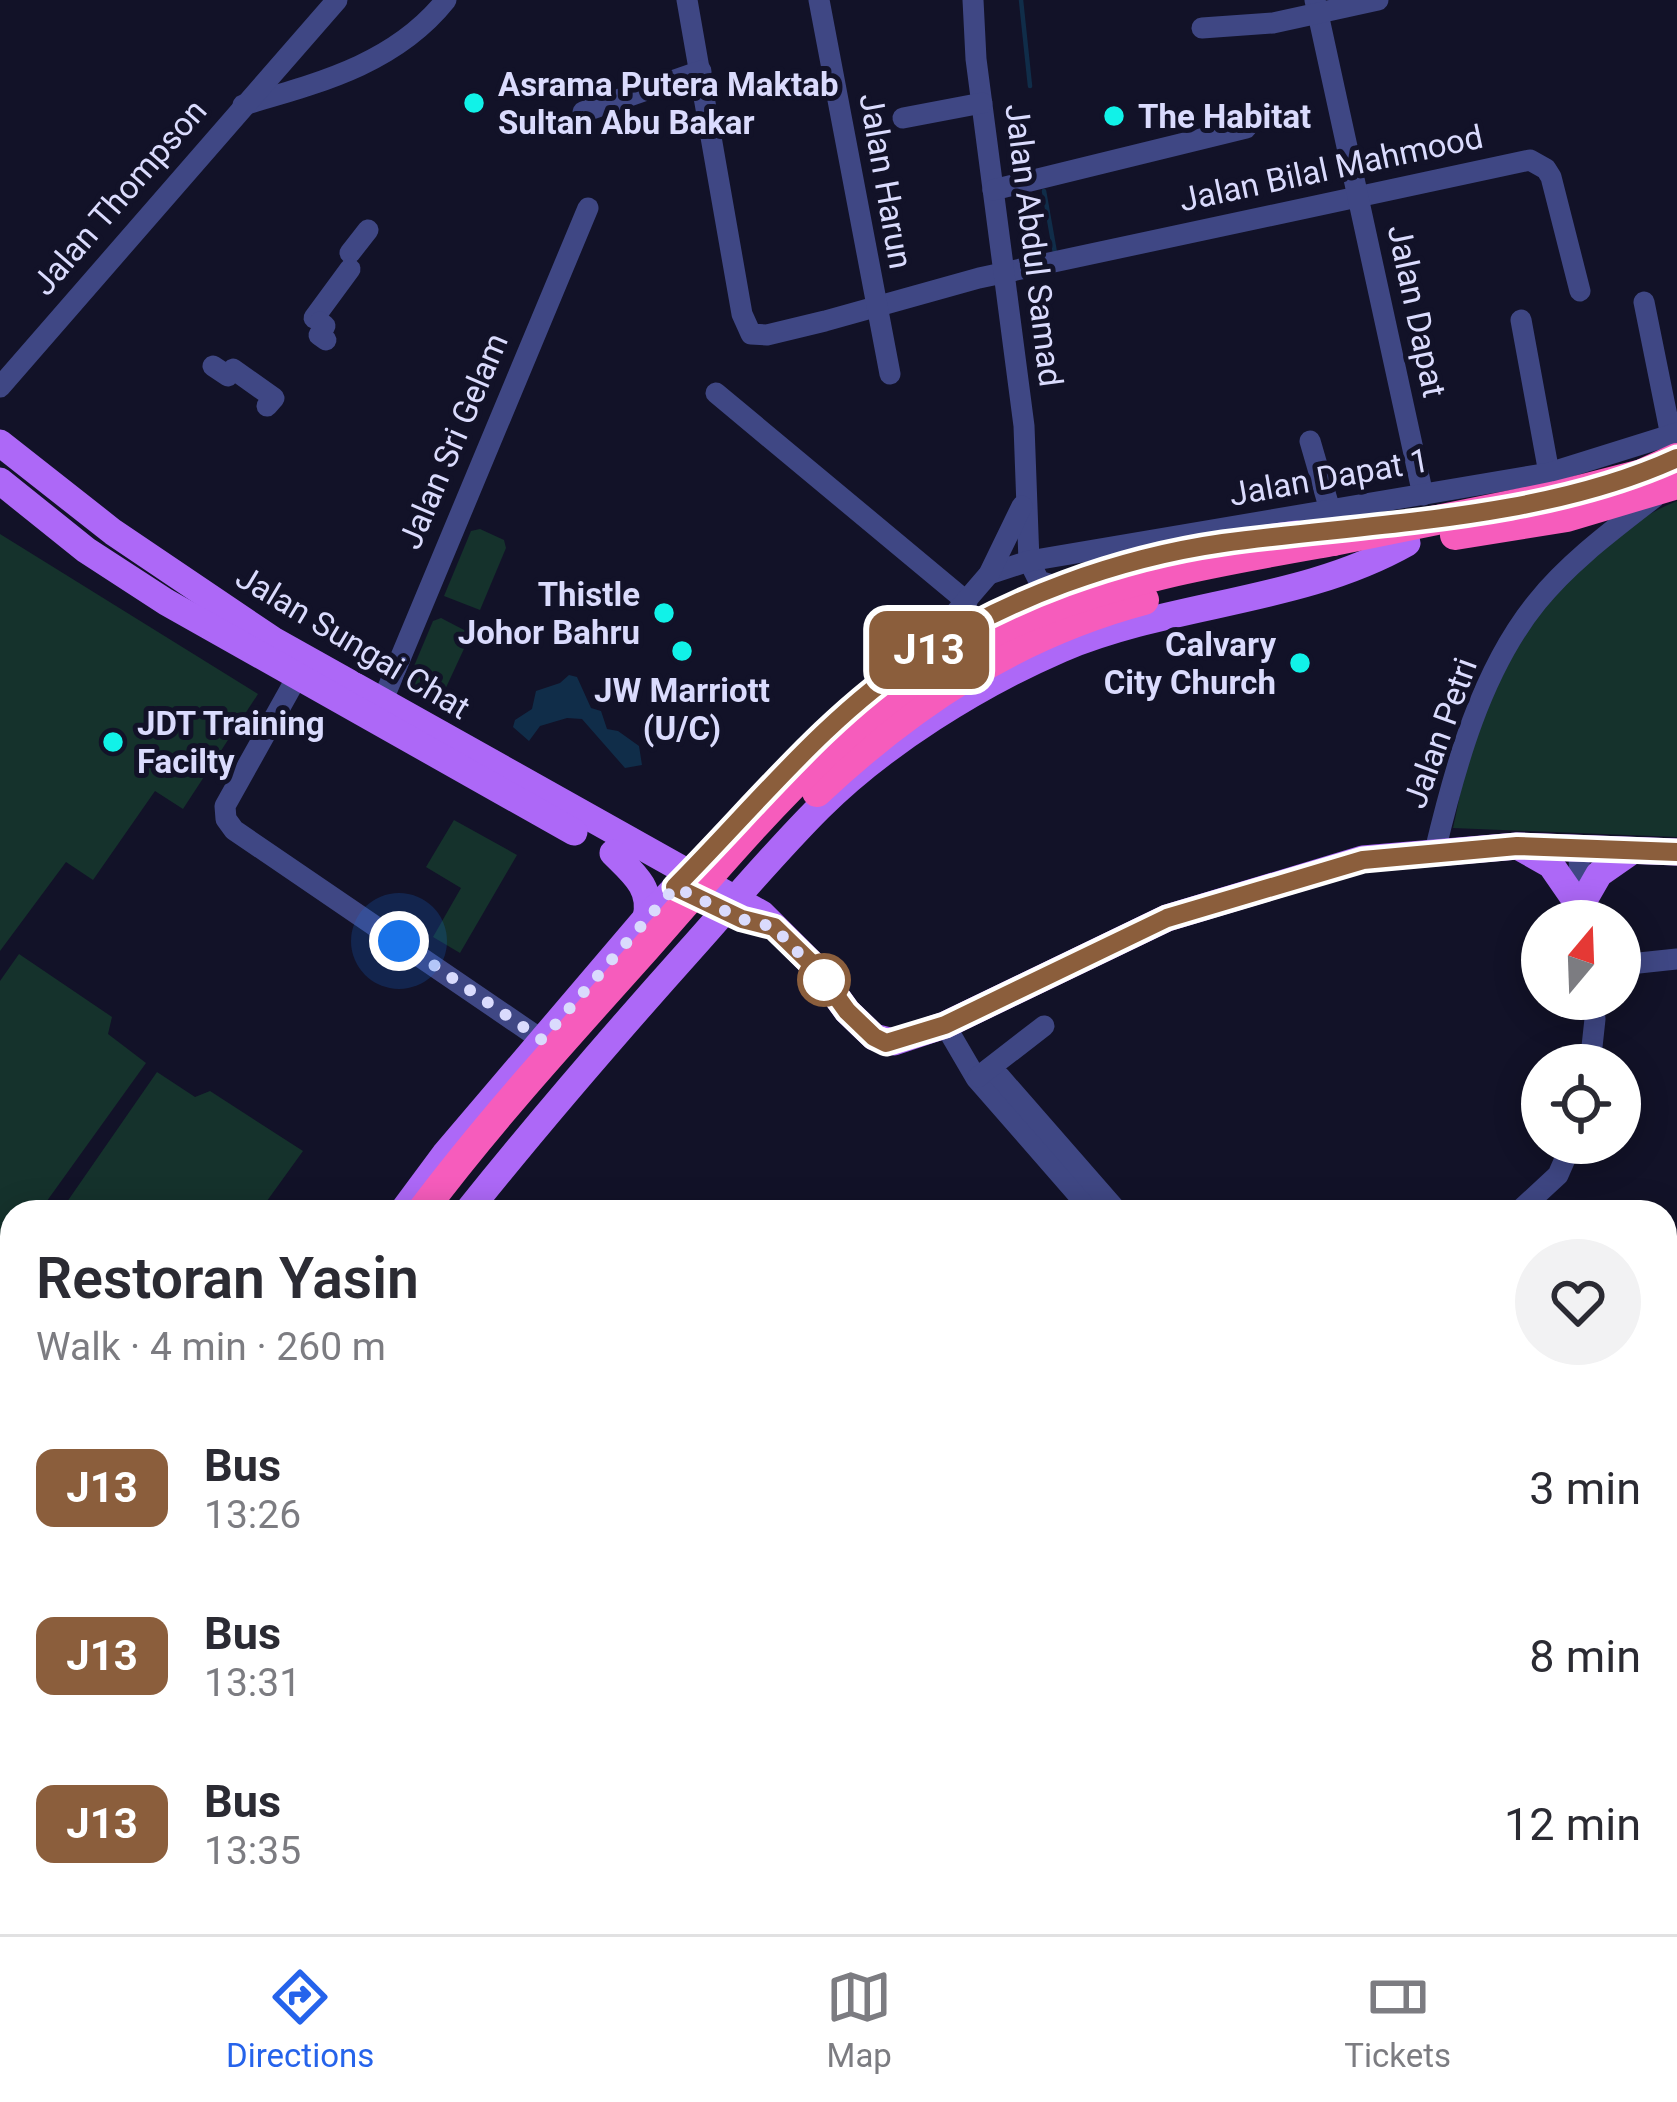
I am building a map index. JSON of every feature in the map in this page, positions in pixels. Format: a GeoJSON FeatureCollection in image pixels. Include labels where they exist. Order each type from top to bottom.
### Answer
{"type":"FeatureCollection","features":[{"type":"Feature","properties":{"kind":"highway"},"geometry":{"type":"LineString","coordinates":[[418,1200],[791,789],[885,702],[953,655],[1081,596],[1162,574],[1642,473],[1675,442]]}},
{"type":"Feature","properties":{"kind":"highway"},"geometry":{"type":"LineString","coordinates":[[455,1200],[591,1036],[804,804],[905,715],[969,672],[1040,635],[1333,535],[1407,543],[1567,517],[1671,487]]}},
{"type":"Feature","properties":{"kind":"main road","name":"Jalan Sungai Chat"},"geometry":{"type":"LineString","coordinates":[[0,442],[112,532],[273,640],[682,880]]}},
{"type":"Feature","properties":{"kind":"main road","name":"Jalan Sungai Chat"},"geometry":{"type":"LineString","coordinates":[[0,481],[86,550],[166,602],[613,853],[682,880]]}},
{"type":"Feature","properties":{"kind":"main road"},"geometry":{"type":"LineString","coordinates":[[417,1200],[542,1040],[646,918],[843,717],[917,657],[1003,608],[1115,568],[1217,544],[1474,511]]}},
{"type":"Feature","properties":{"kind":"main road"},"geometry":{"type":"LineString","coordinates":[[477,1200],[573,1079],[821,805],[895,745],[1022,668],[1102,634],[1350,570],[1407,543]]}},
{"type":"Feature","properties":{"kind":"main road"},"geometry":{"type":"LineString","coordinates":[[682,880],[774,927],[816,968],[847,1011],[880,1041],[902,1041],[1167,918],[1363,860],[1517,846],[1677,852]]}},
{"type":"Feature","properties":{"kind":"main road"},"geometry":{"type":"LineString","coordinates":[[1517,846],[1551,866],[1572,900]]}},
{"type":"Feature","properties":{"kind":"main road"},"geometry":{"type":"LineString","coordinates":[[1587,900],[1598,874],[1632,851]]}},
{"type":"Feature","properties":{"kind":"main road"},"geometry":{"type":"LineString","coordinates":[[613,853],[644,886],[649,906],[646,918]]}},
{"type":"Feature","properties":{"kind":"main road"},"geometry":{"type":"LineString","coordinates":[[774,927],[765,898],[777,854]]}},
{"type":"Feature","properties":{"kind":"main road"},"geometry":{"type":"LineString","coordinates":[[697,943],[736,927],[774,927]]}},
{"type":"Feature","properties":{"kind":"street","name":"Jalan Thompson"},"geometry":{"type":"LineString","coordinates":[[0,387],[337,0]]}},
{"type":"Feature","properties":{"kind":"street","name":"Jalan Thompson"},"geometry":{"type":"LineString","coordinates":[[242,106],[350,73],[406,40],[446,0]]}},
{"type":"Feature","properties":{"kind":"street"},"geometry":{"type":"LineString","coordinates":[[583,112],[701,70],[687,0]]}},
{"type":"Feature","properties":{"kind":"street","name":"Jalan Harun"},"geometry":{"type":"LineString","coordinates":[[819,0],[890,374]]}},
{"type":"Feature","properties":{"kind":"street","name":"Jalan Abdul Samad"},"geometry":{"type":"LineString","coordinates":[[973,0],[1024,426],[1029,561]]}},
{"type":"Feature","properties":{"kind":"street"},"geometry":{"type":"LineString","coordinates":[[1202,28],[1274,23],[1316,7],[1378,0]]}},
{"type":"Feature","properties":{"kind":"street","name":"Jalan Dapat"},"geometry":{"type":"LineString","coordinates":[[1316,7],[1423,495]]}},
{"type":"Feature","properties":{"kind":"street","name":"Jalan Bilal Mahmood"},"geometry":{"type":"LineString","coordinates":[[701,70],[742,314],[751,334],[767,335],[1003,274],[1530,160],[1551,177],[1580,291]]}},
{"type":"Feature","properties":{"kind":"street"},"geometry":{"type":"LineString","coordinates":[[903,118],[982,103]]}},
{"type":"Feature","properties":{"kind":"street"},"geometry":{"type":"LineString","coordinates":[[993,188],[1246,128]]}},
{"type":"Feature","properties":{"kind":"street","name":"Jalan Sri Gelam"},"geometry":{"type":"LineString","coordinates":[[382,702],[588,208]]}},
{"type":"Feature","properties":{"kind":"street"},"geometry":{"type":"LineString","coordinates":[[320,327],[368,230]]}},
{"type":"Feature","properties":{"kind":"street"},"geometry":{"type":"LineString","coordinates":[[1644,302],[1675,442]]}},
{"type":"Feature","properties":{"kind":"street"},"geometry":{"type":"LineString","coordinates":[[1521,320],[1549,473]]}},
{"type":"Feature","properties":{"kind":"street"},"geometry":{"type":"LineString","coordinates":[[213,366],[228,376],[233,369],[274,398],[267,406]]}},
{"type":"Feature","properties":{"kind":"street"},"geometry":{"type":"LineString","coordinates":[[716,393],[968,602]]}},
{"type":"Feature","properties":{"kind":"street"},"geometry":{"type":"LineString","coordinates":[[1310,441],[1333,535]]}},
{"type":"Feature","properties":{"kind":"street","name":"Jalan Dapat 1"},"geometry":{"type":"LineString","coordinates":[[989,574],[1029,561],[1333,535],[1423,495],[1549,473],[1675,442]]}},
{"type":"Feature","properties":{"kind":"street","name":"Jalan Petri"},"geometry":{"type":"LineString","coordinates":[[1435,851],[1486,688],[1537,602],[1601,539],[1671,487]]}},
{"type":"Feature","properties":{"kind":"street","name":"Jalan Abdul Samad"},"geometry":{"type":"LineString","coordinates":[[917,657],[989,574],[1024,500]]}},
{"type":"Feature","properties":{"kind":"street"},"geometry":{"type":"LineString","coordinates":[[1029,561],[1039,581],[1059,587]]}},
{"type":"Feature","properties":{"kind":"street"},"geometry":{"type":"LineString","coordinates":[[297,676],[225,806],[226,820],[234,830],[542,1040]]}},
{"type":"Feature","properties":{"kind":"street"},"geometry":{"type":"LineString","coordinates":[[1574,848],[1571,887],[1576,900]]}},
{"type":"Feature","properties":{"kind":"street"},"geometry":{"type":"LineString","coordinates":[[1641,963],[1677,959]]}},
{"type":"Feature","properties":{"kind":"street"},"geometry":{"type":"LineString","coordinates":[[945,1025],[958,1052],[1106,1200]]}},
{"type":"Feature","properties":{"kind":"street"},"geometry":{"type":"LineString","coordinates":[[982,1074],[1044,1026]]}},
{"type":"Feature","properties":{"kind":"street"},"geometry":{"type":"LineString","coordinates":[[982,1074],[1083,1200]]}},
{"type":"Feature","properties":{"kind":"street"},"geometry":{"type":"LineString","coordinates":[[1531,1200],[1558,1175],[1563,1164]]}},
{"type":"Feature","properties":{"kind":"green space"},"geometry":{"type":"Polygon","coordinates":[[[1677,501],[1677,837],[1453,828],[1480,721],[1535,621],[1584,563],[1612,539],[1677,501]]]}},
{"type":"Feature","properties":{"kind":"green space"},"geometry":{"type":"Polygon","coordinates":[[[480,529],[504,540],[506,548],[480,610],[444,596],[471,531],[480,529]]]}},
{"type":"Feature","properties":{"kind":"green space","name":"JDT Training Facilty"},"geometry":{"type":"Polygon","coordinates":[[[0,534],[258,694],[183,809],[155,791],[93,880],[66,862],[0,951],[0,534]]]}},
{"type":"Feature","properties":{"kind":"green space"},"geometry":{"type":"Polygon","coordinates":[[[441,618],[466,631],[469,638],[443,694],[434,699],[411,687],[409,678],[433,621],[441,618]]]}},
{"type":"Feature","properties":{"kind":"green space"},"geometry":{"type":"Polygon","coordinates":[[[454,820],[517,855],[460,953],[433,937],[461,888],[426,867],[454,820]]]}},
{"type":"Feature","properties":{"kind":"green space"},"geometry":{"type":"Polygon","coordinates":[[[19,954],[112,1017],[108,1034],[146,1063],[48,1200],[0,1200],[0,981],[19,954]]]}},
{"type":"Feature","properties":{"kind":"green space"},"geometry":{"type":"Polygon","coordinates":[[[157,1072],[195,1097],[210,1091],[303,1151],[268,1200],[68,1200],[157,1072]]]}},
{"type":"Feature","properties":{"kind":"water"},"geometry":{"type":"Polygon","coordinates":[[[569,675],[577,677],[591,708],[601,711],[607,729],[639,746],[642,765],[625,768],[582,719],[540,726],[529,741],[513,727],[515,720],[532,709],[536,691],[569,675]]]}},
{"type":"Feature","properties":{"kind":"waterway"},"geometry":{"type":"LineString","coordinates":[[1021,0],[1030,86]]}},
{"type":"Feature","properties":{"kind":"waterway"},"geometry":{"type":"LineString","coordinates":[[1044,191],[1055,253]]}},
{"type":"Feature","properties":{"kind":"bus line","name":"J13"},"geometry":{"type":"LineString","coordinates":[[1677,458],[1642,473],[1556,496],[1217,544],[1115,568],[1003,608],[917,657],[843,717],[675,887],[742,919],[774,927],[816,968],[847,1011],[886,1043],[945,1025],[1167,918],[1363,860],[1517,846],[1677,852]]}},
{"type":"Feature","properties":{"kind":"place","name":"Asrama Putera Maktab Sultan Abu Bakar"},"geometry":{"type":"Point","coordinates":[474,103]}},
{"type":"Feature","properties":{"kind":"place","name":"The Habitat"},"geometry":{"type":"Point","coordinates":[1114,116]}},
{"type":"Feature","properties":{"kind":"place","name":"Thistle Johor Bahru"},"geometry":{"type":"Point","coordinates":[664,613]}},
{"type":"Feature","properties":{"kind":"place","name":"JW Marriott (U/C)"},"geometry":{"type":"Point","coordinates":[682,651]}},
{"type":"Feature","properties":{"kind":"place","name":"Calvary City Church"},"geometry":{"type":"Point","coordinates":[1300,663]}},
{"type":"Feature","properties":{"kind":"place","name":"JDT Training Facilty"},"geometry":{"type":"Point","coordinates":[113,742]}},
{"type":"Feature","properties":{"kind":"route"},"geometry":{"type":"LineString","coordinates":[[399,941],[542,1040],[675,887],[742,919],[774,927],[824,980]]}}]}
